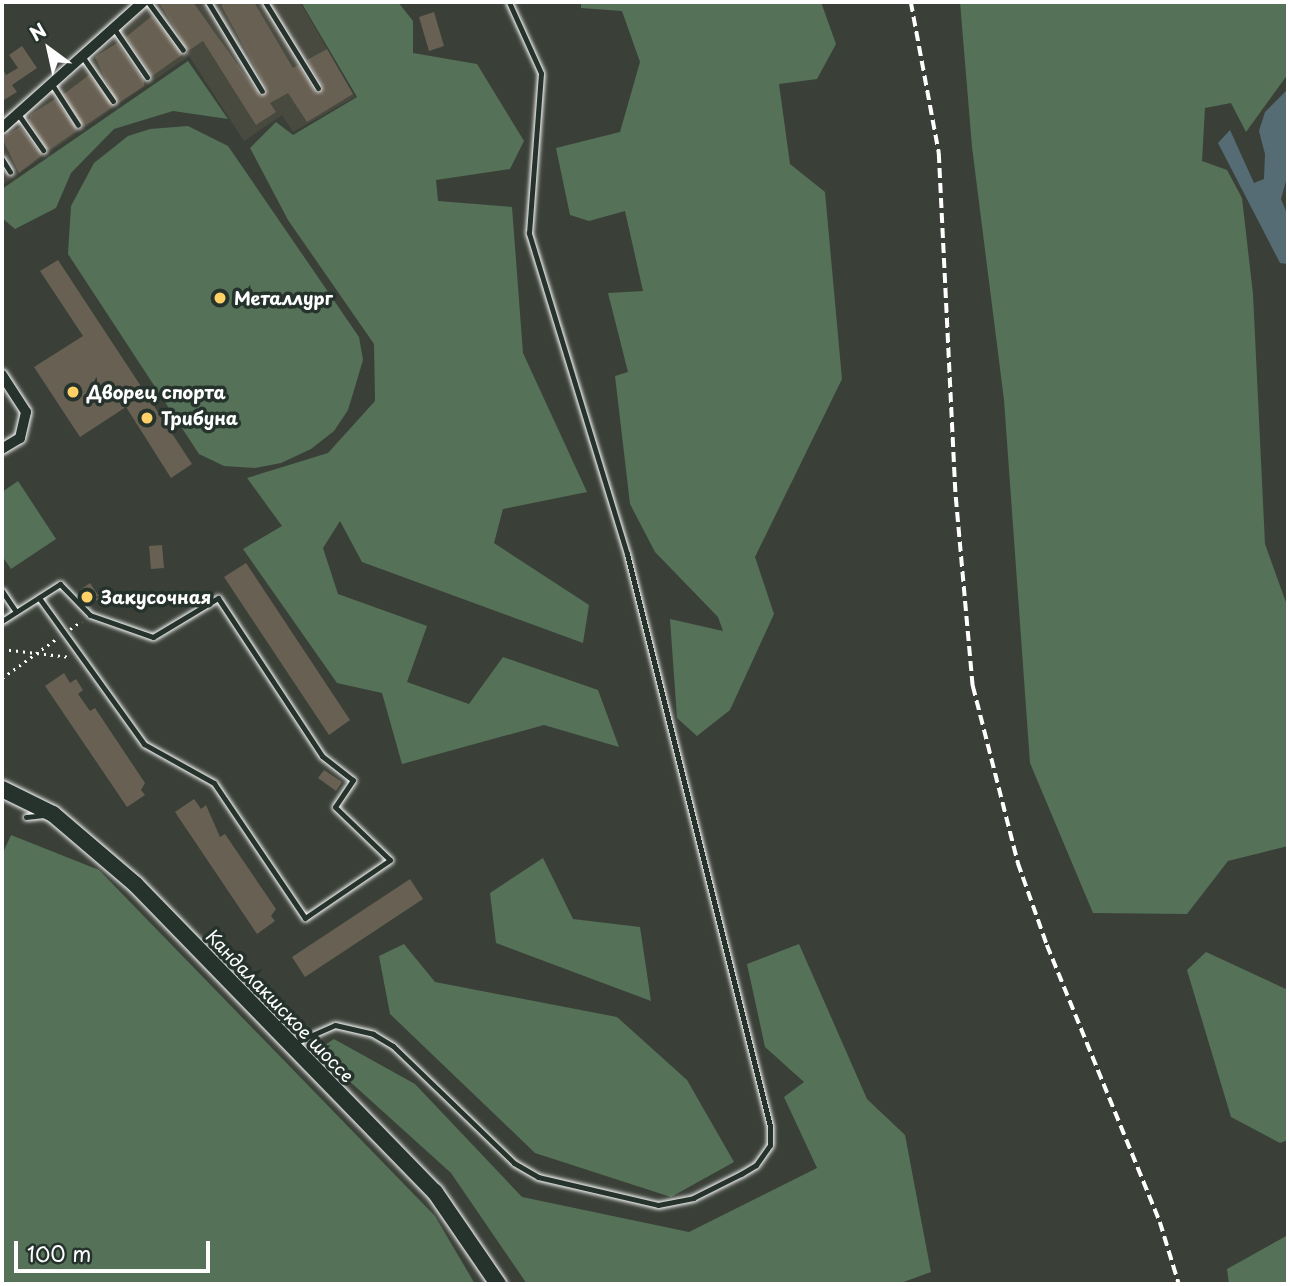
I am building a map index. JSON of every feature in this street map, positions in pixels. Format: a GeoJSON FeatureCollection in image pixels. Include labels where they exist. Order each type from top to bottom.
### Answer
{"type":"FeatureCollection","features":[{"type":"Feature","properties":{"kind":"main road","name":"Кандалакшское шоссе"},"geometry":{"type":"LineString","coordinates":[[2,789],[53,814],[136,885],[435,1192],[498,1284]]}},
{"type":"Feature","properties":{"kind":"street"},"geometry":{"type":"LineString","coordinates":[[2,128],[146,2]]}},
{"type":"Feature","properties":{"kind":"street"},"geometry":{"type":"LineString","coordinates":[[2,375],[26,412],[20,438],[2,449]]}},
{"type":"Feature","properties":{"kind":"lane"},"geometry":{"type":"LineString","coordinates":[[146,2],[183,50]]}},
{"type":"Feature","properties":{"kind":"lane"},"geometry":{"type":"LineString","coordinates":[[208,2],[262,92]]}},
{"type":"Feature","properties":{"kind":"lane"},"geometry":{"type":"LineString","coordinates":[[265,2],[318,88]]}},
{"type":"Feature","properties":{"kind":"lane"},"geometry":{"type":"LineString","coordinates":[[291,1044],[335,1025],[373,1034],[393,1046],[526,1170],[538,1177],[658,1205],[693,1198],[741,1174],[756,1164],[770,1145],[770,1126],[627,554],[529,233],[541,73],[509,2]]}},
{"type":"Feature","properties":{"kind":"lane"},"geometry":{"type":"LineString","coordinates":[[116,30],[147,77]]}},
{"type":"Feature","properties":{"kind":"lane"},"geometry":{"type":"LineString","coordinates":[[84,59],[113,101]]}},
{"type":"Feature","properties":{"kind":"lane"},"geometry":{"type":"LineString","coordinates":[[52,86],[78,125]]}},
{"type":"Feature","properties":{"kind":"lane"},"geometry":{"type":"LineString","coordinates":[[18,114],[43,150]]}},
{"type":"Feature","properties":{"kind":"lane"},"geometry":{"type":"LineString","coordinates":[[2,159],[10,172]]}},
{"type":"Feature","properties":{"kind":"lane"},"geometry":{"type":"LineString","coordinates":[[2,621],[60,584],[90,615],[153,637],[218,598],[322,756],[353,780],[335,807],[390,860],[305,918],[214,783],[144,744],[39,598]]}},
{"type":"Feature","properties":{"kind":"lane"},"geometry":{"type":"LineString","coordinates":[[2,591],[16,612]]}},
{"type":"Feature","properties":{"kind":"lane"},"geometry":{"type":"LineString","coordinates":[[26,817],[53,814]]}},
{"type":"Feature","properties":{"kind":"path"},"geometry":{"type":"LineString","coordinates":[[2,678],[90,615]]}},
{"type":"Feature","properties":{"kind":"path"},"geometry":{"type":"LineString","coordinates":[[2,649],[79,657]]}},
{"type":"Feature","properties":{"kind":"shaded area"},"geometry":{"type":"Polygon","coordinates":[[[151,2],[300,2],[355,97],[293,132],[282,115],[244,141],[189,56],[2,185],[2,134],[85,65],[151,2]]]}},
{"type":"Feature","properties":{"kind":"green space"},"geometry":{"type":"Polygon","coordinates":[[[301,2],[398,2],[413,21],[413,53],[477,64],[524,141],[510,169],[436,180],[438,201],[512,207],[523,353],[587,492],[503,509],[494,543],[589,605],[583,643],[362,562],[340,521],[323,548],[338,594],[427,626],[407,682],[469,704],[503,657],[598,690],[619,747],[544,725],[402,764],[382,693],[337,683],[243,549],[282,526],[247,478],[328,453],[375,401],[374,344],[288,220],[250,148],[276,122],[293,135],[357,97],[301,2]]]}},
{"type":"Feature","properties":{"kind":"green space"},"geometry":{"type":"Polygon","coordinates":[[[581,2],[821,2],[836,44],[817,79],[779,84],[790,164],[825,192],[842,379],[755,557],[774,614],[730,710],[697,736],[677,718],[670,619],[723,631],[718,617],[655,552],[630,504],[615,376],[628,372],[608,293],[643,291],[625,211],[589,221],[570,215],[556,148],[620,132],[640,62],[622,11],[581,8],[581,2]]]}},
{"type":"Feature","properties":{"kind":"green space"},"geometry":{"type":"Polygon","coordinates":[[[960,2],[1288,2],[1288,74],[1246,132],[1231,103],[1205,108],[1202,161],[1227,170],[1242,198],[1253,294],[1265,544],[1288,608],[1288,846],[1228,861],[1187,914],[1093,913],[1030,763],[1004,400],[972,147],[960,2]]]}},
{"type":"Feature","properties":{"kind":"green space"},"geometry":{"type":"Polygon","coordinates":[[[188,61],[228,119],[173,111],[114,129],[71,173],[56,208],[15,229],[2,218],[2,189],[188,61]]]}},
{"type":"Feature","properties":{"kind":"green space"},"geometry":{"type":"Polygon","coordinates":[[[188,126],[228,146],[359,337],[363,360],[348,410],[334,431],[311,449],[281,463],[255,468],[224,466],[199,454],[68,254],[71,206],[94,163],[128,136],[150,129],[188,126]]]}},
{"type":"Feature","properties":{"kind":"green space"},"geometry":{"type":"Polygon","coordinates":[[[18,481],[56,539],[11,569],[2,556],[2,492],[18,481]]]}},
{"type":"Feature","properties":{"kind":"green space"},"geometry":{"type":"Polygon","coordinates":[[[11,835],[99,870],[435,1216],[475,1284],[2,1284],[2,855],[11,835]]]}},
{"type":"Feature","properties":{"kind":"green space"},"geometry":{"type":"Polygon","coordinates":[[[543,858],[573,919],[640,927],[651,1001],[496,943],[490,893],[543,858]]]}},
{"type":"Feature","properties":{"kind":"green space"},"geometry":{"type":"Polygon","coordinates":[[[404,944],[435,982],[617,1017],[687,1080],[734,1162],[671,1197],[535,1153],[390,1014],[379,956],[404,944]]]}},
{"type":"Feature","properties":{"kind":"green space"},"geometry":{"type":"Polygon","coordinates":[[[799,944],[867,1099],[905,1135],[931,1272],[898,1284],[527,1284],[451,1173],[316,1051],[334,1039],[415,1084],[522,1197],[689,1232],[817,1168],[784,1097],[804,1082],[765,1047],[747,964],[799,944]]]}},
{"type":"Feature","properties":{"kind":"green space"},"geometry":{"type":"Polygon","coordinates":[[[1206,952],[1288,990],[1288,1140],[1280,1143],[1231,1117],[1187,970],[1206,952]]]}},
{"type":"Feature","properties":{"kind":"green space"},"geometry":{"type":"Polygon","coordinates":[[[1288,1235],[1288,1284],[1229,1284],[1227,1269],[1288,1235]]]}},
{"type":"Feature","properties":{"kind":"water"},"geometry":{"type":"Polygon","coordinates":[[[1288,89],[1288,174],[1281,199],[1288,216],[1288,264],[1280,263],[1218,143],[1230,130],[1254,183],[1264,179],[1265,154],[1259,131],[1265,112],[1288,89]]]}},
{"type":"Feature","properties":{"kind":"building"},"geometry":{"type":"Polygon","coordinates":[[[159,2],[193,2],[260,96],[267,89],[221,5],[227,2],[254,2],[293,68],[298,65],[316,93],[323,87],[307,60],[327,49],[353,94],[307,122],[288,93],[270,103],[276,112],[256,125],[203,41],[188,51],[159,2]]]}},
{"type":"Feature","properties":{"kind":"building"},"geometry":{"type":"Polygon","coordinates":[[[434,12],[444,46],[429,51],[419,17],[434,12]]]}},
{"type":"Feature","properties":{"kind":"building"},"geometry":{"type":"Polygon","coordinates":[[[152,16],[182,55],[152,76],[126,37],[152,16]]]}},
{"type":"Feature","properties":{"kind":"building"},"geometry":{"type":"Polygon","coordinates":[[[117,43],[144,81],[144,86],[117,104],[95,57],[117,43]]]}},
{"type":"Feature","properties":{"kind":"building"},"geometry":{"type":"Polygon","coordinates":[[[22,46],[37,68],[12,85],[17,92],[2,101],[2,67],[6,75],[18,68],[9,55],[22,46]]]}},
{"type":"Feature","properties":{"kind":"building"},"geometry":{"type":"Polygon","coordinates":[[[89,75],[114,106],[83,127],[64,94],[89,75]]]}},
{"type":"Feature","properties":{"kind":"building"},"geometry":{"type":"Polygon","coordinates":[[[55,99],[78,130],[48,151],[29,121],[30,115],[55,99]]]}},
{"type":"Feature","properties":{"kind":"building"},"geometry":{"type":"Polygon","coordinates":[[[20,127],[42,155],[19,173],[2,138],[20,127]]]}},
{"type":"Feature","properties":{"kind":"building"},"geometry":{"type":"Polygon","coordinates":[[[58,260],[192,464],[171,478],[126,407],[80,437],[34,367],[83,336],[40,271],[58,260]]]}},
{"type":"Feature","properties":{"kind":"building"},"geometry":{"type":"Polygon","coordinates":[[[162,545],[164,568],[151,569],[149,546],[162,545]]]}},
{"type":"Feature","properties":{"kind":"building"},"geometry":{"type":"Polygon","coordinates":[[[246,563],[350,720],[329,735],[224,577],[246,563]]]}},
{"type":"Feature","properties":{"kind":"building"},"geometry":{"type":"Polygon","coordinates":[[[90,583],[100,598],[90,605],[80,590],[90,583]]]}},
{"type":"Feature","properties":{"kind":"building"},"geometry":{"type":"Polygon","coordinates":[[[64,673],[70,683],[76,679],[83,690],[78,694],[90,711],[95,708],[145,783],[141,790],[145,795],[127,807],[45,686],[64,673]]]}},
{"type":"Feature","properties":{"kind":"building"},"geometry":{"type":"Polygon","coordinates":[[[324,770],[342,782],[336,791],[318,778],[324,770]]]}},
{"type":"Feature","properties":{"kind":"building"},"geometry":{"type":"Polygon","coordinates":[[[194,799],[201,809],[206,805],[220,837],[225,834],[276,909],[271,916],[275,921],[257,934],[175,812],[194,799]]]}},
{"type":"Feature","properties":{"kind":"building"},"geometry":{"type":"Polygon","coordinates":[[[410,879],[423,899],[305,977],[292,957],[410,879]]]}},
{"type":"Feature","properties":{"kind":"railway"},"geometry":{"type":"LineString","coordinates":[[911,2],[939,153],[956,497],[973,686],[1018,863],[1047,945],[1160,1222],[1179,1284]]}},
{"type":"Feature","properties":{"kind":"place","name":"Металлург"},"geometry":{"type":"Point","coordinates":[220,298]}},
{"type":"Feature","properties":{"kind":"place","name":"Дворец спорта"},"geometry":{"type":"Point","coordinates":[73,392]}},
{"type":"Feature","properties":{"kind":"place","name":"Трибуна"},"geometry":{"type":"Point","coordinates":[147,418]}},
{"type":"Feature","properties":{"kind":"place","name":"Закусочная"},"geometry":{"type":"Point","coordinates":[87,597]}}]}
